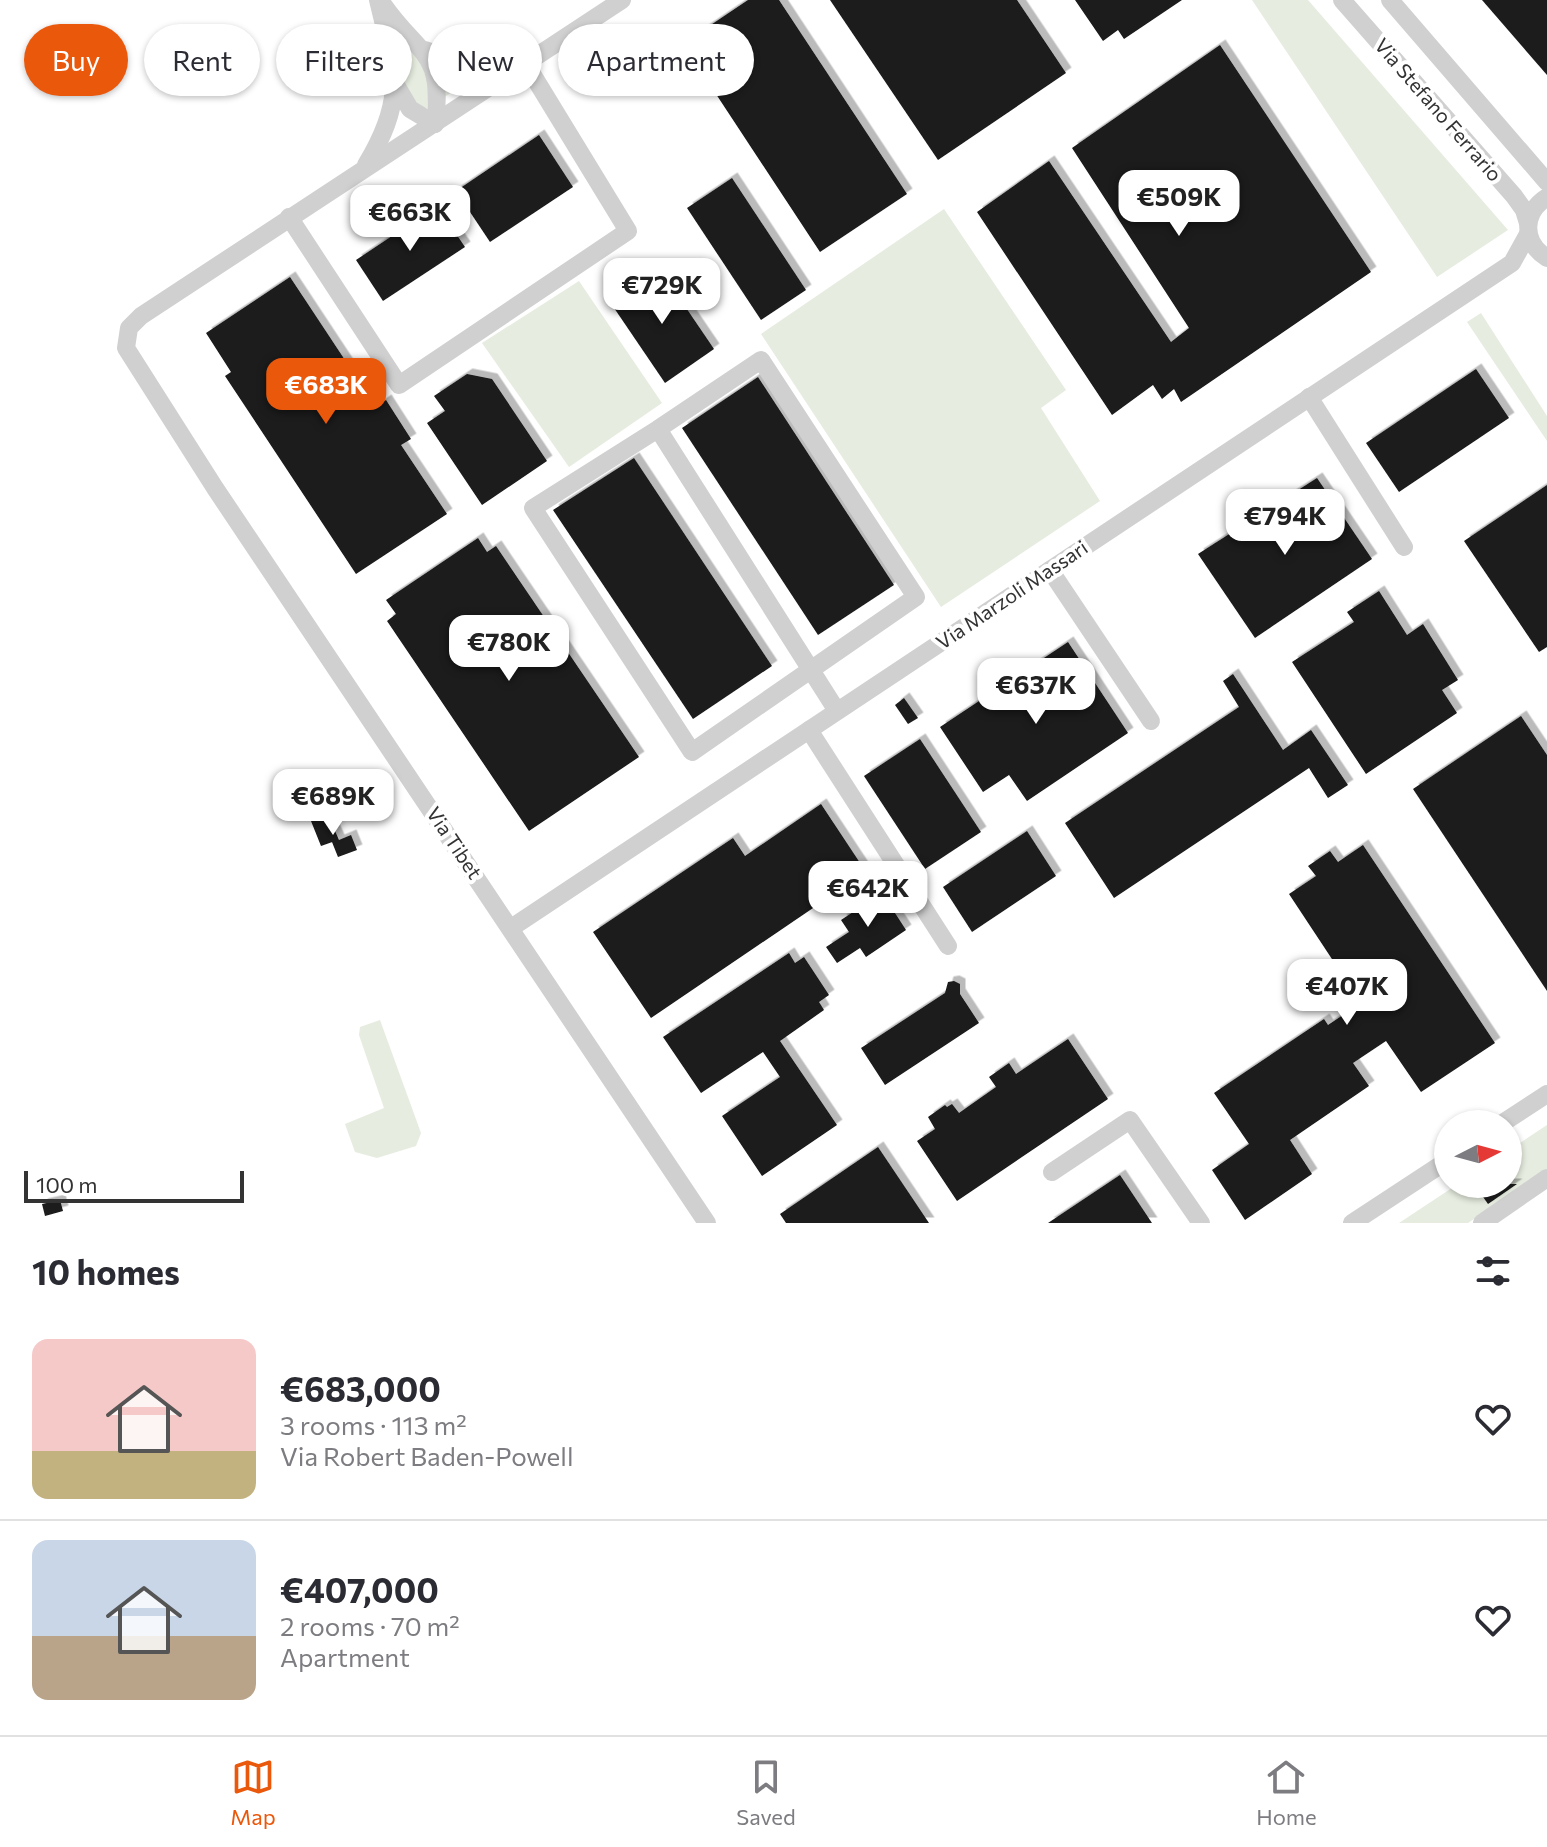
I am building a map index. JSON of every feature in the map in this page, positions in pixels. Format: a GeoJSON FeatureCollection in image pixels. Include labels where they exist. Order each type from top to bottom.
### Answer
{"type":"FeatureCollection","features":[{"type":"Feature","properties":{"kind":"street"},"geometry":{"type":"LineString","coordinates":[[379,0],[406,35],[428,51]]}},
{"type":"Feature","properties":{"kind":"street"},"geometry":{"type":"LineString","coordinates":[[379,0],[384,24]]}},
{"type":"Feature","properties":{"kind":"street"},"geometry":{"type":"LineString","coordinates":[[542,53],[622,0]]}},
{"type":"Feature","properties":{"kind":"street","name":"Via Stefano Ferrario"},"geometry":{"type":"LineString","coordinates":[[1342,0],[1514,196],[1532,244],[1547,258]]}},
{"type":"Feature","properties":{"kind":"street","name":"Via Stefano Ferrario"},"geometry":{"type":"LineString","coordinates":[[1390,0],[1547,182]]}},
{"type":"Feature","properties":{"kind":"street"},"geometry":{"type":"LineString","coordinates":[[425,50],[438,88],[435,124]]}},
{"type":"Feature","properties":{"kind":"street"},"geometry":{"type":"LineString","coordinates":[[477,96],[289,217],[399,385],[628,231],[542,90]]}},
{"type":"Feature","properties":{"kind":"street"},"geometry":{"type":"LineString","coordinates":[[365,167],[387,129],[394,96]]}},
{"type":"Feature","properties":{"kind":"street"},"geometry":{"type":"LineString","coordinates":[[402,96],[410,109],[435,124]]}},
{"type":"Feature","properties":{"kind":"street","name":"Via Marzoli Massari"},"geometry":{"type":"LineString","coordinates":[[1512,263],[1537,204],[1547,197]]}},
{"type":"Feature","properties":{"kind":"street","name":"Via Tibet"},"geometry":{"type":"LineString","coordinates":[[289,217],[141,316],[129,328],[126,341],[131,361],[707,1223]]}},
{"type":"Feature","properties":{"kind":"street","name":"Via Marzoli Massari"},"geometry":{"type":"LineString","coordinates":[[511,928],[1512,263],[1547,258]]}},
{"type":"Feature","properties":{"kind":"street"},"geometry":{"type":"LineString","coordinates":[[761,360],[916,597],[692,752],[533,508],[658,429],[761,360]]}},
{"type":"Feature","properties":{"kind":"street"},"geometry":{"type":"LineString","coordinates":[[1309,397],[1404,547]]}},
{"type":"Feature","properties":{"kind":"street"},"geometry":{"type":"LineString","coordinates":[[658,429],[837,711]]}},
{"type":"Feature","properties":{"kind":"street"},"geometry":{"type":"LineString","coordinates":[[1050,570],[1151,721]]}},
{"type":"Feature","properties":{"kind":"street"},"geometry":{"type":"LineString","coordinates":[[809,730],[948,946]]}},
{"type":"Feature","properties":{"kind":"street"},"geometry":{"type":"LineString","coordinates":[[1522,1112],[1545,1098]]}},
{"type":"Feature","properties":{"kind":"street"},"geometry":{"type":"LineString","coordinates":[[1052,1172],[1130,1120],[1201,1223]]}},
{"type":"Feature","properties":{"kind":"street"},"geometry":{"type":"LineString","coordinates":[[1352,1223],[1434,1169]]}},
{"type":"Feature","properties":{"kind":"street"},"geometry":{"type":"LineString","coordinates":[[1482,1223],[1547,1178]]}},
{"type":"Feature","properties":{"kind":"shaded area"},"geometry":{"type":"Polygon","coordinates":[[[1252,0],[1308,0],[1508,230],[1437,277],[1252,0]]]}},
{"type":"Feature","properties":{"kind":"shaded area"},"geometry":{"type":"Polygon","coordinates":[[[412,51],[428,71],[427,108],[422,109],[407,96],[412,96],[412,51]]]}},
{"type":"Feature","properties":{"kind":"shaded area"},"geometry":{"type":"Polygon","coordinates":[[[944,209],[1066,390],[1041,408],[1100,501],[941,607],[761,334],[944,209]]]}},
{"type":"Feature","properties":{"kind":"shaded area"},"geometry":{"type":"Polygon","coordinates":[[[579,281],[662,403],[569,467],[482,343],[579,281]]]}},
{"type":"Feature","properties":{"kind":"shaded area"},"geometry":{"type":"Polygon","coordinates":[[[1481,313],[1547,416],[1547,441],[1467,322],[1481,313]]]}},
{"type":"Feature","properties":{"kind":"shaded area"},"geometry":{"type":"Polygon","coordinates":[[[380,1020],[421,1133],[416,1146],[377,1158],[355,1152],[345,1124],[384,1108],[359,1035],[360,1027],[380,1020]]]}},
{"type":"Feature","properties":{"kind":"shaded area"},"geometry":{"type":"Polygon","coordinates":[[[1547,1125],[1547,1170],[1522,1187],[1522,1142],[1547,1125]]]}},
{"type":"Feature","properties":{"kind":"shaded area"},"geometry":{"type":"Polygon","coordinates":[[[1437,1198],[1505,1198],[1468,1223],[1399,1223],[1437,1198]]]}},
{"type":"Feature","properties":{"kind":"building"},"geometry":{"type":"Polygon","coordinates":[[[748,0],[779,0],[907,194],[820,252],[717,96],[754,96],[754,24],[712,24],[748,0]]]}},
{"type":"Feature","properties":{"kind":"building"},"geometry":{"type":"Polygon","coordinates":[[[830,0],[1017,0],[1066,73],[938,160],[830,0]]]}},
{"type":"Feature","properties":{"kind":"building"},"geometry":{"type":"Polygon","coordinates":[[[1075,0],[1182,0],[1124,39],[1118,30],[1103,41],[1075,0]]]}},
{"type":"Feature","properties":{"kind":"building"},"geometry":{"type":"Polygon","coordinates":[[[1482,0],[1547,0],[1547,75],[1482,0]]]}},
{"type":"Feature","properties":{"kind":"building"},"geometry":{"type":"Polygon","coordinates":[[[1220,45],[1371,272],[1181,402],[1174,389],[1162,399],[1153,385],[1112,415],[977,212],[1049,161],[1171,342],[1189,328],[1072,148],[1220,45]]]}},
{"type":"Feature","properties":{"kind":"building"},"geometry":{"type":"Polygon","coordinates":[[[539,135],[573,187],[490,242],[456,191],[539,135]]]}},
{"type":"Feature","properties":{"kind":"building"},"geometry":{"type":"Polygon","coordinates":[[[732,178],[806,290],[761,320],[687,208],[732,178]]]}},
{"type":"Feature","properties":{"kind":"building"},"geometry":{"type":"Polygon","coordinates":[[[437,206],[465,247],[383,301],[356,260],[437,206]]]}},
{"type":"Feature","properties":{"kind":"building"},"geometry":{"type":"Polygon","coordinates":[[[659,268],[714,349],[665,383],[610,302],[659,268]]]}},
{"type":"Feature","properties":{"kind":"building"},"geometry":{"type":"Polygon","coordinates":[[[290,277],[376,407],[386,400],[411,439],[401,445],[447,514],[356,574],[225,376],[231,372],[206,333],[290,277]]]}},
{"type":"Feature","properties":{"kind":"building"},"geometry":{"type":"Polygon","coordinates":[[[1476,369],[1509,418],[1399,492],[1366,443],[1476,369]]]}},
{"type":"Feature","properties":{"kind":"building"},"geometry":{"type":"Polygon","coordinates":[[[467,374],[492,379],[547,461],[482,505],[427,423],[445,411],[434,396],[467,374]]]}},
{"type":"Feature","properties":{"kind":"building"},"geometry":{"type":"Polygon","coordinates":[[[758,377],[894,585],[818,635],[682,428],[758,377]]]}},
{"type":"Feature","properties":{"kind":"building"},"geometry":{"type":"Polygon","coordinates":[[[634,458],[772,666],[693,719],[553,510],[634,458]]]}},
{"type":"Feature","properties":{"kind":"building"},"geometry":{"type":"Polygon","coordinates":[[[1317,478],[1372,559],[1255,638],[1198,554],[1317,478]]]}},
{"type":"Feature","properties":{"kind":"building"},"geometry":{"type":"Polygon","coordinates":[[[1547,485],[1547,647],[1539,652],[1464,541],[1547,485]]]}},
{"type":"Feature","properties":{"kind":"building"},"geometry":{"type":"Polygon","coordinates":[[[478,538],[487,552],[496,546],[639,757],[529,831],[387,621],[396,614],[386,600],[478,538]]]}},
{"type":"Feature","properties":{"kind":"building"},"geometry":{"type":"Polygon","coordinates":[[[1379,591],[1407,635],[1423,624],[1458,680],[1442,690],[1457,713],[1366,774],[1292,662],[1354,622],[1347,612],[1379,591]]]}},
{"type":"Feature","properties":{"kind":"building"},"geometry":{"type":"Polygon","coordinates":[[[1068,642],[1128,733],[1027,801],[1009,775],[983,792],[940,727],[1068,642]]]}},
{"type":"Feature","properties":{"kind":"building"},"geometry":{"type":"Polygon","coordinates":[[[1233,674],[1283,750],[1311,730],[1348,785],[1328,798],[1309,768],[1114,898],[1065,823],[1239,707],[1223,681],[1233,674]]]}},
{"type":"Feature","properties":{"kind":"building"},"geometry":{"type":"Polygon","coordinates":[[[904,698],[918,718],[908,724],[895,705],[904,698]]]}},
{"type":"Feature","properties":{"kind":"building"},"geometry":{"type":"Polygon","coordinates":[[[1521,716],[1547,755],[1547,991],[1413,789],[1521,716]]]}},
{"type":"Feature","properties":{"kind":"building"},"geometry":{"type":"Polygon","coordinates":[[[920,739],[981,832],[925,869],[864,776],[920,739]]]}},
{"type":"Feature","properties":{"kind":"building"},"geometry":{"type":"Polygon","coordinates":[[[821,804],[866,872],[651,1018],[593,932],[733,838],[745,856],[821,804]]]}},
{"type":"Feature","properties":{"kind":"building"},"geometry":{"type":"Polygon","coordinates":[[[328,815],[339,840],[351,835],[357,850],[338,857],[332,842],[321,846],[311,821],[328,815]]]}},
{"type":"Feature","properties":{"kind":"building"},"geometry":{"type":"Polygon","coordinates":[[[1027,831],[1056,876],[972,932],[943,887],[1027,831]]]}},
{"type":"Feature","properties":{"kind":"building"},"geometry":{"type":"Polygon","coordinates":[[[1363,845],[1495,1043],[1421,1092],[1386,1041],[1353,1063],[1369,1086],[1290,1140],[1312,1174],[1245,1220],[1212,1170],[1249,1144],[1214,1093],[1324,1019],[1328,1025],[1361,1003],[1289,894],[1316,876],[1308,866],[1330,851],[1338,862],[1363,845]]]}},
{"type":"Feature","properties":{"kind":"building"},"geometry":{"type":"Polygon","coordinates":[[[882,893],[906,930],[866,957],[860,948],[837,963],[826,947],[849,932],[841,920],[882,893]]]}},
{"type":"Feature","properties":{"kind":"building"},"geometry":{"type":"Polygon","coordinates":[[[789,953],[795,963],[804,957],[829,995],[819,1002],[824,1010],[780,1041],[837,1125],[762,1176],[722,1116],[780,1077],[763,1052],[701,1093],[663,1037],[789,953]]]}},
{"type":"Feature","properties":{"kind":"building"},"geometry":{"type":"Polygon","coordinates":[[[948,982],[960,984],[960,994],[979,1023],[885,1085],[861,1048],[945,993],[948,982]]]}},
{"type":"Feature","properties":{"kind":"building"},"geometry":{"type":"Polygon","coordinates":[[[1068,1039],[1108,1099],[957,1201],[917,1141],[935,1129],[928,1117],[945,1105],[952,1104],[959,1113],[996,1087],[989,1077],[1009,1063],[1016,1074],[1068,1039]]]}},
{"type":"Feature","properties":{"kind":"building"},"geometry":{"type":"Polygon","coordinates":[[[878,1147],[929,1223],[786,1223],[780,1214],[878,1147]]]}},
{"type":"Feature","properties":{"kind":"building"},"geometry":{"type":"Polygon","coordinates":[[[1120,1175],[1152,1223],[1048,1223],[1120,1175]]]}},
{"type":"Feature","properties":{"kind":"building"},"geometry":{"type":"Polygon","coordinates":[[[60,1200],[63,1211],[45,1216],[42,1204],[60,1200]]]}}]}
